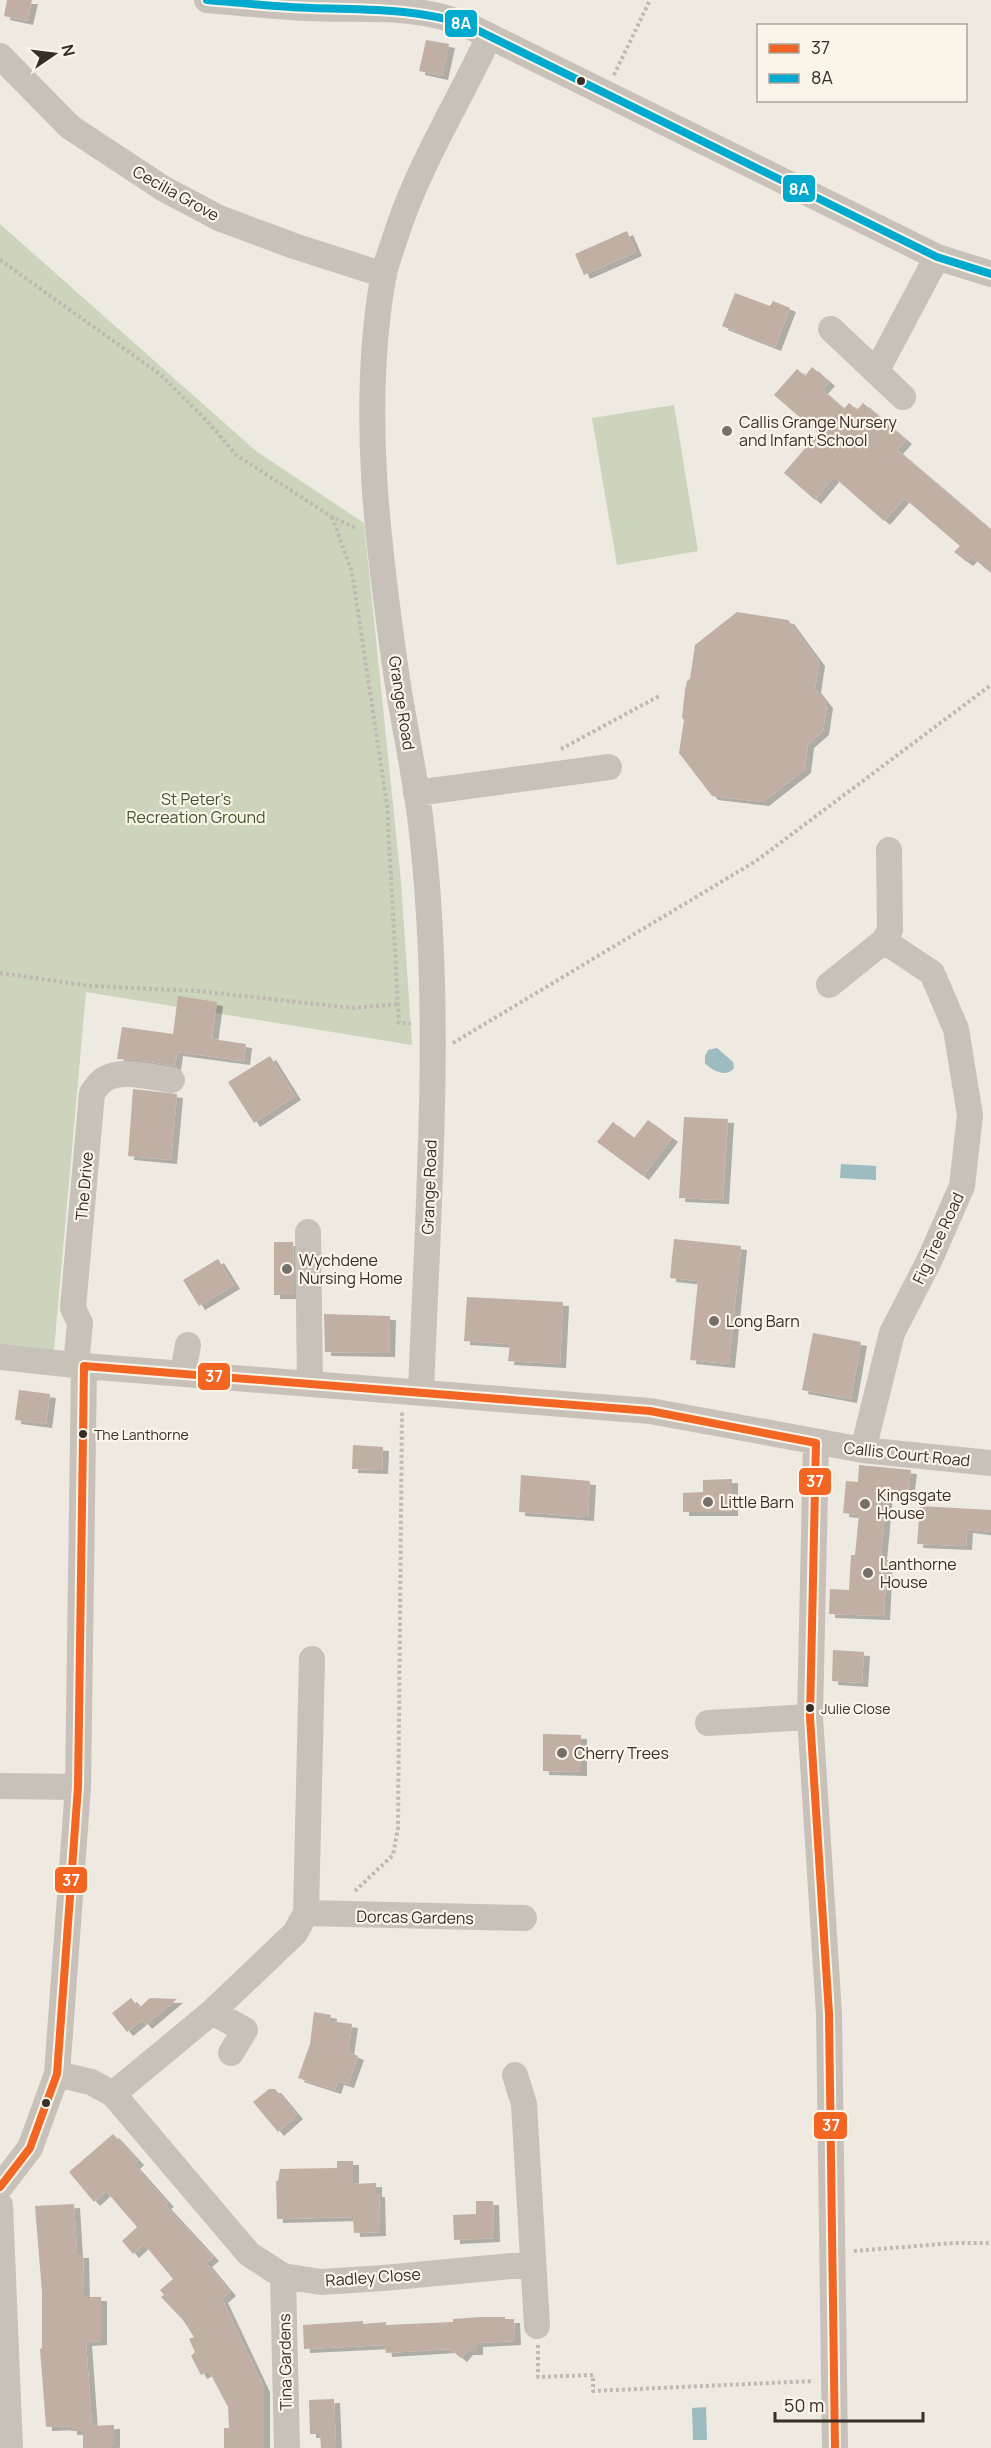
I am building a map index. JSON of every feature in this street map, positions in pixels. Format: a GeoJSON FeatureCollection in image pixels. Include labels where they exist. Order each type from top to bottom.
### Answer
{"type":"FeatureCollection","features":[{"type":"Feature","properties":{"kind":"street"},"geometry":{"type":"LineString","coordinates":[[207,0],[308,8],[406,9],[440,14],[605,92],[937,257],[991,274]]}},
{"type":"Feature","properties":{"kind":"street","name":"Grange Road"},"geometry":{"type":"LineString","coordinates":[[412,1391],[434,1053],[420,817],[397,677],[379,538],[372,433],[372,381],[384,275],[400,223],[427,156],[465,88],[489,37]]}},
{"type":"Feature","properties":{"kind":"street","name":"Cecilia Grove"},"geometry":{"type":"LineString","coordinates":[[0,56],[70,127],[164,189],[219,218],[294,246],[384,275]]}},
{"type":"Feature","properties":{"kind":"street"},"geometry":{"type":"LineString","coordinates":[[876,372],[937,257]]}},
{"type":"Feature","properties":{"kind":"street"},"geometry":{"type":"LineString","coordinates":[[831,329],[903,397]]}},
{"type":"Feature","properties":{"kind":"street"},"geometry":{"type":"LineString","coordinates":[[416,793],[609,766]]}},
{"type":"Feature","properties":{"kind":"street"},"geometry":{"type":"LineString","coordinates":[[830,987],[884,941],[890,930],[883,863]]}},
{"type":"Feature","properties":{"kind":"street","name":"Fig Tree Road"},"geometry":{"type":"LineString","coordinates":[[863,1450],[892,1333],[930,1259],[962,1186],[970,1115],[956,1029],[932,974],[884,941]]}},
{"type":"Feature","properties":{"kind":"street","name":"The Drive"},"geometry":{"type":"LineString","coordinates":[[0,2187],[30,2148],[57,2074],[78,1787],[80,1323],[72,1308],[92,1093],[106,1078],[123,1074],[172,1080]]}},
{"type":"Feature","properties":{"kind":"street"},"geometry":{"type":"LineString","coordinates":[[308,1232],[310,1382]]}},
{"type":"Feature","properties":{"kind":"street"},"geometry":{"type":"LineString","coordinates":[[183,1373],[188,1345]]}},
{"type":"Feature","properties":{"kind":"street","name":"Callis Court Road"},"geometry":{"type":"LineString","coordinates":[[0,1358],[650,1411],[816,1443],[991,1463]]}},
{"type":"Feature","properties":{"kind":"street"},"geometry":{"type":"LineString","coordinates":[[816,1443],[810,1717],[829,2014],[836,2380],[835,2448]]}},
{"type":"Feature","properties":{"kind":"street"},"geometry":{"type":"LineString","coordinates":[[57,2074],[91,2082],[113,2094],[212,2012],[318,1914],[312,1659]]}},
{"type":"Feature","properties":{"kind":"street"},"geometry":{"type":"LineString","coordinates":[[704,1724],[810,1717]]}},
{"type":"Feature","properties":{"kind":"street"},"geometry":{"type":"LineString","coordinates":[[0,1786],[78,1787]]}},
{"type":"Feature","properties":{"kind":"street","name":"Dorcas Gardens"},"geometry":{"type":"LineString","coordinates":[[318,1914],[524,1918]]}},
{"type":"Feature","properties":{"kind":"street"},"geometry":{"type":"LineString","coordinates":[[212,2012],[245,2030],[231,2054]]}},
{"type":"Feature","properties":{"kind":"street"},"geometry":{"type":"LineString","coordinates":[[515,2075],[524,2104],[537,2326]]}},
{"type":"Feature","properties":{"kind":"street","name":"Radley Close"},"geometry":{"type":"LineString","coordinates":[[113,2094],[249,2254],[283,2276],[321,2282],[532,2264]]}},
{"type":"Feature","properties":{"kind":"street"},"geometry":{"type":"LineString","coordinates":[[0,2205],[10,2448]]}},
{"type":"Feature","properties":{"kind":"street","name":"Tina Gardens"},"geometry":{"type":"LineString","coordinates":[[283,2276],[287,2448]]}},
{"type":"Feature","properties":{"kind":"path"},"geometry":{"type":"LineString","coordinates":[[605,92],[650,0]]}},
{"type":"Feature","properties":{"kind":"path"},"geometry":{"type":"LineString","coordinates":[[0,260],[161,375],[209,423],[236,455],[332,517],[379,538]]}},
{"type":"Feature","properties":{"kind":"path"},"geometry":{"type":"LineString","coordinates":[[0,973],[92,986],[197,991],[352,1008],[399,1004],[387,805],[352,572],[332,517]]}},
{"type":"Feature","properties":{"kind":"path"},"geometry":{"type":"LineString","coordinates":[[434,1053],[450,1046],[756,861],[991,685]]}},
{"type":"Feature","properties":{"kind":"path"},"geometry":{"type":"LineString","coordinates":[[555,750],[566,748],[661,694]]}},
{"type":"Feature","properties":{"kind":"path"},"geometry":{"type":"LineString","coordinates":[[318,1914],[393,1855],[398,1828],[412,1391]]}},
{"type":"Feature","properties":{"kind":"path"},"geometry":{"type":"LineString","coordinates":[[834,2253],[953,2243],[991,2243]]}},
{"type":"Feature","properties":{"kind":"path"},"geometry":{"type":"LineString","coordinates":[[537,2326],[538,2377],[593,2376],[593,2391],[836,2380]]}},
{"type":"Feature","properties":{"kind":"green space","name":"St Peter's Recreation Ground"},"geometry":{"type":"Polygon","coordinates":[[[0,224],[256,451],[364,523],[401,882],[412,1045],[86,992],[54,1350],[0,1346],[0,224]]]}},
{"type":"Feature","properties":{"kind":"green space"},"geometry":{"type":"Polygon","coordinates":[[[674,405],[698,551],[617,565],[592,418],[674,405]]]}},
{"type":"Feature","properties":{"kind":"water"},"geometry":{"type":"Polygon","coordinates":[[[717,1048],[733,1062],[734,1068],[728,1073],[712,1069],[705,1063],[708,1050],[717,1048]]]}},
{"type":"Feature","properties":{"kind":"water"},"geometry":{"type":"Polygon","coordinates":[[[841,1164],[876,1166],[876,1180],[840,1178],[841,1164]]]}},
{"type":"Feature","properties":{"kind":"water"},"geometry":{"type":"Polygon","coordinates":[[[706,2407],[707,2440],[693,2440],[692,2408],[706,2407]]]}},
{"type":"Feature","properties":{"kind":"building"},"geometry":{"type":"Polygon","coordinates":[[[7,0],[32,0],[27,21],[4,16],[7,0]]]}},
{"type":"Feature","properties":{"kind":"building"},"geometry":{"type":"Polygon","coordinates":[[[426,40],[449,44],[442,76],[419,71],[426,40]]]}},
{"type":"Feature","properties":{"kind":"building"},"geometry":{"type":"Polygon","coordinates":[[[627,231],[636,252],[584,275],[575,254],[627,231]]]}},
{"type":"Feature","properties":{"kind":"building"},"geometry":{"type":"Polygon","coordinates":[[[735,293],[770,306],[773,301],[790,308],[775,347],[722,326],[735,293]]]}},
{"type":"Feature","properties":{"kind":"building"},"geometry":{"type":"Polygon","coordinates":[[[812,367],[829,382],[822,390],[844,409],[849,403],[857,410],[863,403],[906,440],[897,450],[991,530],[991,573],[972,557],[967,562],[954,552],[960,546],[904,498],[884,521],[834,477],[815,500],[784,473],[818,433],[774,395],[797,369],[805,376],[812,367]]]}},
{"type":"Feature","properties":{"kind":"building"},"geometry":{"type":"Polygon","coordinates":[[[737,612],[788,620],[819,662],[815,689],[827,704],[823,731],[808,744],[805,769],[763,802],[712,796],[679,753],[684,720],[682,717],[685,690],[687,681],[690,679],[695,645],[737,612]]]}},
{"type":"Feature","properties":{"kind":"building"},"geometry":{"type":"Polygon","coordinates":[[[178,996],[217,1002],[212,1039],[246,1044],[244,1061],[177,1052],[175,1066],[117,1059],[122,1027],[173,1034],[178,996]]]}},
{"type":"Feature","properties":{"kind":"building"},"geometry":{"type":"Polygon","coordinates":[[[270,1056],[295,1096],[254,1123],[228,1082],[270,1056]]]}},
{"type":"Feature","properties":{"kind":"building"},"geometry":{"type":"Polygon","coordinates":[[[133,1089],[177,1094],[171,1160],[128,1156],[133,1089]]]}},
{"type":"Feature","properties":{"kind":"building"},"geometry":{"type":"Polygon","coordinates":[[[684,1117],[728,1119],[723,1200],[679,1198],[684,1117]]]}},
{"type":"Feature","properties":{"kind":"building"},"geometry":{"type":"Polygon","coordinates":[[[648,1120],[672,1138],[643,1176],[597,1142],[613,1122],[634,1138],[648,1120]]]}},
{"type":"Feature","properties":{"kind":"building","name":"Long Barn"},"geometry":{"type":"Polygon","coordinates":[[[674,1239],[741,1246],[729,1364],[690,1360],[698,1281],[670,1278],[674,1239]]]}},
{"type":"Feature","properties":{"kind":"building","name":"Wychdene Nursing Home"},"geometry":{"type":"Polygon","coordinates":[[[274,1242],[293,1242],[294,1295],[274,1295],[274,1242]]]}},
{"type":"Feature","properties":{"kind":"building"},"geometry":{"type":"Polygon","coordinates":[[[218,1259],[234,1285],[199,1306],[183,1280],[218,1259]]]}},
{"type":"Feature","properties":{"kind":"building"},"geometry":{"type":"Polygon","coordinates":[[[467,1297],[563,1302],[560,1364],[508,1361],[510,1344],[464,1341],[467,1297]]]}},
{"type":"Feature","properties":{"kind":"building"},"geometry":{"type":"Polygon","coordinates":[[[324,1314],[390,1316],[389,1353],[325,1352],[324,1314]]]}},
{"type":"Feature","properties":{"kind":"building"},"geometry":{"type":"Polygon","coordinates":[[[813,1333],[861,1342],[851,1399],[802,1390],[813,1333]]]}},
{"type":"Feature","properties":{"kind":"building","name":"The Lanthorne"},"geometry":{"type":"Polygon","coordinates":[[[19,1390],[50,1394],[46,1424],[15,1420],[19,1390]]]}},
{"type":"Feature","properties":{"kind":"building"},"geometry":{"type":"Polygon","coordinates":[[[353,1445],[383,1447],[382,1470],[352,1469],[353,1445]]]}},
{"type":"Feature","properties":{"kind":"building"},"geometry":{"type":"Polygon","coordinates":[[[859,1465],[911,1470],[908,1494],[887,1492],[881,1556],[887,1556],[884,1616],[829,1614],[830,1589],[849,1590],[851,1555],[855,1555],[859,1515],[843,1513],[846,1481],[858,1482],[859,1465]]]}},
{"type":"Feature","properties":{"kind":"building"},"geometry":{"type":"Polygon","coordinates":[[[521,1475],[590,1481],[588,1517],[519,1512],[521,1475]]]}},
{"type":"Feature","properties":{"kind":"building","name":"Little Barn"},"geometry":{"type":"Polygon","coordinates":[[[732,1479],[732,1512],[683,1512],[683,1493],[703,1492],[703,1480],[732,1479]]]}},
{"type":"Feature","properties":{"kind":"building"},"geometry":{"type":"Polygon","coordinates":[[[920,1506],[991,1510],[991,1532],[967,1529],[966,1546],[917,1544],[920,1506]]]}},
{"type":"Feature","properties":{"kind":"building"},"geometry":{"type":"Polygon","coordinates":[[[833,1650],[864,1652],[862,1683],[832,1681],[833,1650]]]}},
{"type":"Feature","properties":{"kind":"building","name":"Cherry Trees"},"geometry":{"type":"Polygon","coordinates":[[[543,1734],[581,1735],[581,1772],[543,1771],[543,1734]]]}},
{"type":"Feature","properties":{"kind":"building"},"geometry":{"type":"Polygon","coordinates":[[[131,1998],[139,2008],[150,1998],[177,1999],[146,2025],[142,2020],[127,2032],[112,2013],[131,1998]]]}},
{"type":"Feature","properties":{"kind":"building"},"geometry":{"type":"Polygon","coordinates":[[[314,2012],[331,2015],[330,2021],[352,2024],[348,2052],[358,2056],[348,2084],[338,2081],[335,2090],[298,2078],[310,2044],[314,2012]]]}},
{"type":"Feature","properties":{"kind":"building"},"geometry":{"type":"Polygon","coordinates":[[[269,2089],[275,2089],[297,2115],[278,2132],[253,2102],[269,2089]]]}},
{"type":"Feature","properties":{"kind":"building"},"geometry":{"type":"Polygon","coordinates":[[[113,2134],[138,2161],[134,2165],[168,2203],[165,2205],[213,2257],[206,2263],[230,2292],[222,2299],[264,2388],[264,2448],[224,2448],[224,2428],[229,2428],[228,2407],[209,2371],[201,2375],[191,2356],[195,2352],[189,2339],[194,2337],[183,2320],[161,2297],[164,2295],[160,2290],[173,2279],[144,2244],[133,2254],[122,2241],[137,2227],[106,2191],[94,2202],[69,2172],[113,2134]]]}},
{"type":"Feature","properties":{"kind":"building"},"geometry":{"type":"Polygon","coordinates":[[[337,2161],[353,2161],[353,2184],[376,2183],[376,2193],[379,2193],[380,2232],[354,2233],[353,2217],[277,2219],[276,2181],[278,2181],[280,2169],[337,2168],[337,2161]]]}},
{"type":"Feature","properties":{"kind":"building"},"geometry":{"type":"Polygon","coordinates":[[[476,2201],[493,2201],[494,2238],[454,2240],[453,2215],[476,2214],[476,2201]]]}},
{"type":"Feature","properties":{"kind":"building"},"geometry":{"type":"Polygon","coordinates":[[[74,2204],[77,2254],[83,2254],[84,2297],[101,2297],[101,2341],[86,2342],[92,2426],[114,2425],[114,2444],[111,2448],[83,2448],[83,2431],[71,2431],[71,2426],[46,2427],[40,2349],[42,2348],[42,2292],[35,2206],[74,2204]]]}},
{"type":"Feature","properties":{"kind":"building"},"geometry":{"type":"Polygon","coordinates":[[[480,2317],[514,2319],[515,2341],[477,2343],[477,2351],[467,2351],[461,2358],[450,2349],[386,2353],[385,2345],[304,2349],[303,2325],[363,2321],[363,2324],[386,2322],[386,2325],[453,2322],[453,2319],[480,2317]]]}},
{"type":"Feature","properties":{"kind":"building"},"geometry":{"type":"Polygon","coordinates":[[[334,2399],[336,2448],[321,2448],[320,2434],[310,2434],[309,2400],[334,2399]]]}},
{"type":"Feature","properties":{"kind":"transit line","name":"8A"},"geometry":{"type":"LineString","coordinates":[[207,0],[286,7],[410,13],[429,15],[467,25],[937,257],[991,274]]}},
{"type":"Feature","properties":{"kind":"transit line","name":"37"},"geometry":{"type":"LineString","coordinates":[[0,2187],[30,2148],[57,2074],[78,1787],[84,1366],[650,1411],[816,1443],[810,1717],[829,2014],[835,2448]]}},
{"type":"Feature","properties":{"kind":"place","name":"Callis Grange Nursery and Infant School"},"geometry":{"type":"Point","coordinates":[727,431]}},
{"type":"Feature","properties":{"kind":"place","name":"Wychdene Nursing Home"},"geometry":{"type":"Point","coordinates":[287,1269]}},
{"type":"Feature","properties":{"kind":"place","name":"Long Barn"},"geometry":{"type":"Point","coordinates":[714,1321]}},
{"type":"Feature","properties":{"kind":"place","name":"The Lanthorne"},"geometry":{"type":"Point","coordinates":[83,1434]}},
{"type":"Feature","properties":{"kind":"place","name":"Little Barn"},"geometry":{"type":"Point","coordinates":[708,1502]}},
{"type":"Feature","properties":{"kind":"place","name":"Kingsgate House"},"geometry":{"type":"Point","coordinates":[865,1504]}},
{"type":"Feature","properties":{"kind":"place","name":"Lanthorne House"},"geometry":{"type":"Point","coordinates":[868,1573]}},
{"type":"Feature","properties":{"kind":"place","name":"Julie Close"},"geometry":{"type":"Point","coordinates":[810,1708]}},
{"type":"Feature","properties":{"kind":"place","name":"Cherry Trees"},"geometry":{"type":"Point","coordinates":[562,1753]}}]}
